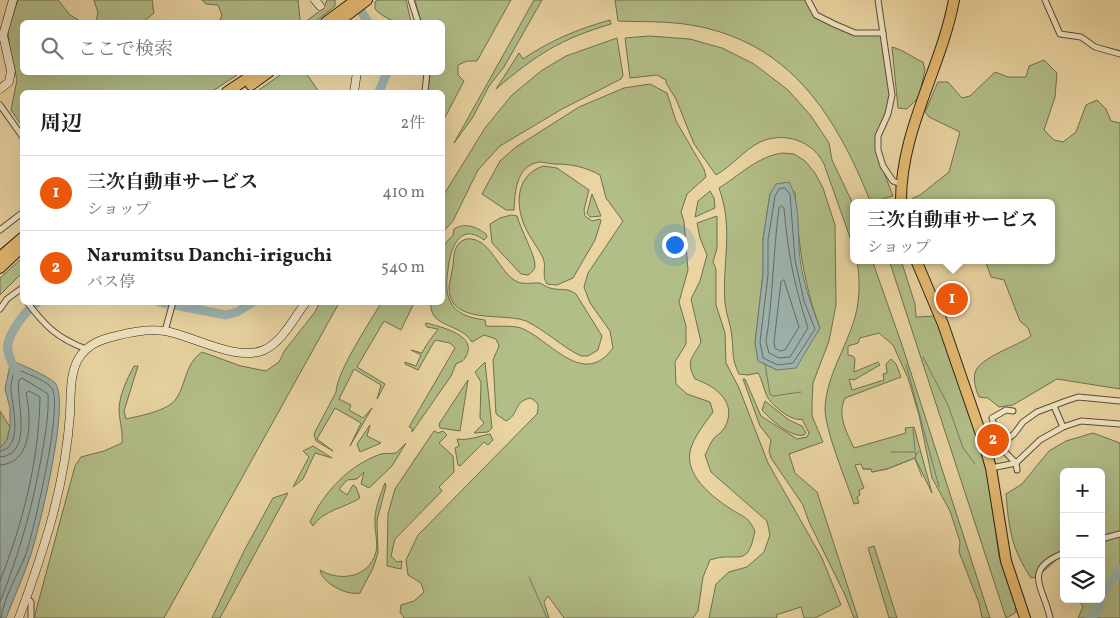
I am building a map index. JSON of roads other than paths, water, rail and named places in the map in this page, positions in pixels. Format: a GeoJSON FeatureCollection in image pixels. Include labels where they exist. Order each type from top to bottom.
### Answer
{"type":"FeatureCollection","features":[{"type":"Feature","properties":{"kind":"highway"},"geometry":{"type":"LineString","coordinates":[[901,199],[901,184],[906,150],[954,0]]}},
{"type":"Feature","properties":{"kind":"highway"},"geometry":{"type":"LineString","coordinates":[[330,20],[358,4]]}},
{"type":"Feature","properties":{"kind":"highway"},"geometry":{"type":"LineString","coordinates":[[340,20],[358,4]]}},
{"type":"Feature","properties":{"kind":"highway"},"geometry":{"type":"LineString","coordinates":[[230,90],[252,75]]}},
{"type":"Feature","properties":{"kind":"highway"},"geometry":{"type":"LineString","coordinates":[[242,90],[264,75]]}},
{"type":"Feature","properties":{"kind":"highway"},"geometry":{"type":"LineString","coordinates":[[0,258],[20,240]]}},
{"type":"Feature","properties":{"kind":"highway"},"geometry":{"type":"LineString","coordinates":[[0,268],[20,249]]}},
{"type":"Feature","properties":{"kind":"highway"},"geometry":{"type":"LineString","coordinates":[[918,264],[943,324],[984,440],[991,468],[1006,561],[1025,618]]}},
{"type":"Feature","properties":{"kind":"street"},"geometry":{"type":"LineString","coordinates":[[0,89],[9,82],[11,71],[3,35],[13,0]]}},
{"type":"Feature","properties":{"kind":"street"},"geometry":{"type":"LineString","coordinates":[[411,0],[417,20]]}},
{"type":"Feature","properties":{"kind":"street"},"geometry":{"type":"LineString","coordinates":[[808,0],[816,15],[834,24],[855,33],[883,33]]}},
{"type":"Feature","properties":{"kind":"street"},"geometry":{"type":"LineString","coordinates":[[878,0],[892,95],[888,114],[878,136],[878,150],[883,166],[893,181],[901,184]]}},
{"type":"Feature","properties":{"kind":"street"},"geometry":{"type":"LineString","coordinates":[[1044,0],[1060,34],[1081,37],[1095,47],[1120,54]]}},
{"type":"Feature","properties":{"kind":"street"},"geometry":{"type":"LineString","coordinates":[[354,90],[357,75]]}},
{"type":"Feature","properties":{"kind":"street"},"geometry":{"type":"LineString","coordinates":[[425,90],[427,75]]}},
{"type":"Feature","properties":{"kind":"street"},"geometry":{"type":"LineString","coordinates":[[0,105],[20,133]]}},
{"type":"Feature","properties":{"kind":"street"},"geometry":{"type":"LineString","coordinates":[[0,230],[20,214]]}},
{"type":"Feature","properties":{"kind":"street"},"geometry":{"type":"LineString","coordinates":[[0,309],[20,290]]}},
{"type":"Feature","properties":{"kind":"street"},"geometry":{"type":"LineString","coordinates":[[29,305],[44,325],[74,345],[86,349]]}},
{"type":"Feature","properties":{"kind":"street"},"geometry":{"type":"LineString","coordinates":[[165,331],[173,305]]}},
{"type":"Feature","properties":{"kind":"street"},"geometry":{"type":"LineString","coordinates":[[18,618],[54,517],[68,442],[73,374],[76,364],[86,349],[98,341],[120,335],[165,331],[238,353],[254,353],[262,351],[277,342],[304,305]]}},
{"type":"Feature","properties":{"kind":"street"},"geometry":{"type":"LineString","coordinates":[[1000,446],[1014,434],[1023,422],[1038,412],[1078,397],[1120,400]]}},
{"type":"Feature","properties":{"kind":"street"},"geometry":{"type":"LineString","coordinates":[[1054,406],[1063,427]]}},
{"type":"Feature","properties":{"kind":"street"},"geometry":{"type":"LineString","coordinates":[[1012,411],[1006,410],[992,418],[1000,446],[1016,463],[1017,470]]}},
{"type":"Feature","properties":{"kind":"street"},"geometry":{"type":"LineString","coordinates":[[991,468],[1016,463],[1040,440],[1063,427],[1081,421],[1120,424]]}},
{"type":"Feature","properties":{"kind":"street"},"geometry":{"type":"LineString","coordinates":[[1105,538],[1120,534]]}},
{"type":"Feature","properties":{"kind":"street"},"geometry":{"type":"LineString","coordinates":[[1050,618],[1038,586],[1038,578],[1047,560],[1060,555]]}},
{"type":"Feature","properties":{"kind":"street"},"geometry":{"type":"LineString","coordinates":[[26,597],[31,602],[31,618]]}},
{"type":"Feature","properties":{"kind":"water"},"geometry":{"type":"Polygon","coordinates":[[[789,182],[793,190],[797,209],[803,276],[820,328],[796,368],[777,370],[758,361],[755,343],[763,274],[763,239],[770,194],[776,184],[789,182]]]}},
{"type":"Feature","properties":{"kind":"water"},"geometry":{"type":"Polygon","coordinates":[[[11,360],[55,383],[59,394],[59,414],[52,466],[31,554],[6,618],[0,618],[0,448],[7,440],[10,427],[10,408],[5,389],[11,360]]]}},
{"type":"Feature","properties":{"kind":"waterway"},"geometry":{"type":"LineString","coordinates":[[355,2],[367,20]]}},
{"type":"Feature","properties":{"kind":"waterway"},"geometry":{"type":"LineString","coordinates":[[380,90],[386,75]]}},
{"type":"Feature","properties":{"kind":"waterway"},"geometry":{"type":"LineString","coordinates":[[16,371],[9,357],[8,341],[22,317],[34,305]]}},
{"type":"Feature","properties":{"kind":"waterway"},"geometry":{"type":"LineString","coordinates":[[174,305],[226,315],[237,312],[248,305]]}},
{"type":"Feature","properties":{"kind":"waterway"},"geometry":{"type":"LineString","coordinates":[[923,357],[948,405],[963,448],[975,464]]}},
{"type":"Feature","properties":{"kind":"waterway"},"geometry":{"type":"LineString","coordinates":[[765,364],[770,394],[773,396],[801,392]]}},
{"type":"Feature","properties":{"kind":"waterway"},"geometry":{"type":"LineString","coordinates":[[906,364],[939,487]]}},
{"type":"Feature","properties":{"kind":"waterway"},"geometry":{"type":"LineString","coordinates":[[913,429],[915,451]]}},
{"type":"Feature","properties":{"kind":"waterway"},"geometry":{"type":"LineString","coordinates":[[891,452],[915,452],[916,455],[919,451]]}},
{"type":"Feature","properties":{"kind":"waterway"},"geometry":{"type":"LineString","coordinates":[[863,469],[871,469],[872,472],[887,469],[915,458],[916,455]]}},
{"type":"Feature","properties":{"kind":"waterway"},"geometry":{"type":"LineString","coordinates":[[915,459],[922,477]]}},
{"type":"Feature","properties":{"kind":"waterway"},"geometry":{"type":"LineString","coordinates":[[1105,590],[1120,570]]}},
{"type":"Feature","properties":{"kind":"waterway"},"geometry":{"type":"LineString","coordinates":[[529,577],[547,618]]}},
{"type":"Feature","properties":{"kind":"waterway"},"geometry":{"type":"LineString","coordinates":[[1089,618],[1096,613],[1099,603]]}},
{"type":"Feature","properties":{"kind":"tunnel"},"geometry":{"type":"LineString","coordinates":[[320,6],[330,20]]}},
{"type":"Feature","properties":{"kind":"place","name":"三次自動車サービス"},"geometry":{"type":"Point","coordinates":[952,299]}},
{"type":"Feature","properties":{"kind":"place","name":"Narumitsu Danchi-iriguchi"},"geometry":{"type":"Point","coordinates":[993,440]}}]}
